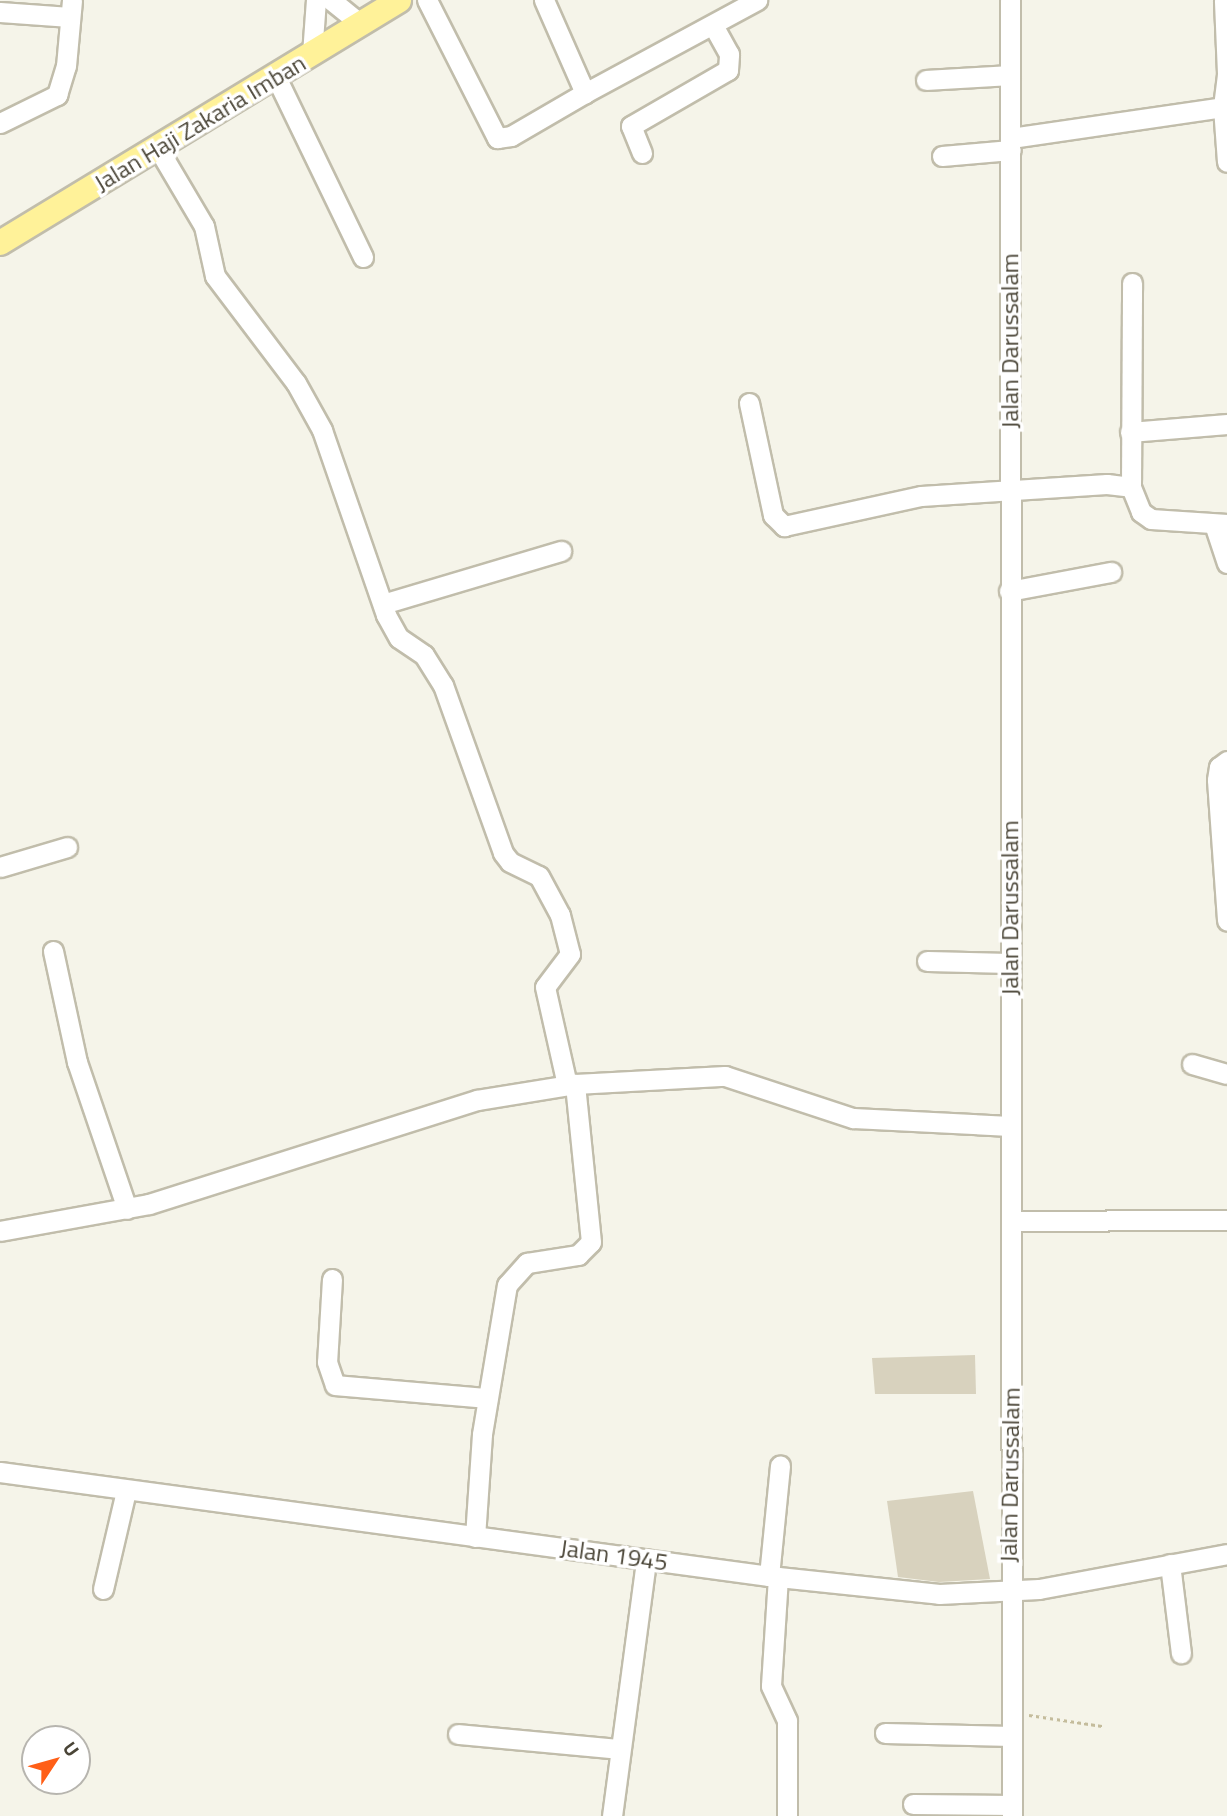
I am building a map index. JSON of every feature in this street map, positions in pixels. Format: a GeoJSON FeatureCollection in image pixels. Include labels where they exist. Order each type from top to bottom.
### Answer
{"type":"FeatureCollection","features":[{"type":"Feature","properties":{"kind":"main road","name":"Jalan Haji Zakaria Imban"},"geometry":{"type":"LineString","coordinates":[[1,239],[159,150],[399,0]]}},
{"type":"Feature","properties":{"kind":"street"},"geometry":{"type":"LineString","coordinates":[[312,54],[316,0]]}},
{"type":"Feature","properties":{"kind":"street"},"geometry":{"type":"LineString","coordinates":[[331,0],[361,24]]}},
{"type":"Feature","properties":{"kind":"street"},"geometry":{"type":"LineString","coordinates":[[427,0],[497,138],[511,136],[757,0]]}},
{"type":"Feature","properties":{"kind":"street"},"geometry":{"type":"LineString","coordinates":[[544,0],[585,93]]}},
{"type":"Feature","properties":{"kind":"street","name":"Jalan Darussalam"},"geometry":{"type":"LineString","coordinates":[[1010,0],[1012,1221],[1009,1592],[1012,1810]]}},
{"type":"Feature","properties":{"kind":"street"},"geometry":{"type":"LineString","coordinates":[[1224,0],[1227,73],[1223,107],[1227,162]]}},
{"type":"Feature","properties":{"kind":"street"},"geometry":{"type":"LineString","coordinates":[[0,12],[71,8],[66,66],[57,95],[0,123]]}},
{"type":"Feature","properties":{"kind":"street"},"geometry":{"type":"LineString","coordinates":[[642,153],[631,126],[728,70],[729,54],[713,25]]}},
{"type":"Feature","properties":{"kind":"street"},"geometry":{"type":"LineString","coordinates":[[926,80],[1010,75]]}},
{"type":"Feature","properties":{"kind":"street"},"geometry":{"type":"LineString","coordinates":[[276,77],[363,257]]}},
{"type":"Feature","properties":{"kind":"street"},"geometry":{"type":"LineString","coordinates":[[942,156],[1223,107]]}},
{"type":"Feature","properties":{"kind":"street"},"geometry":{"type":"LineString","coordinates":[[159,150],[204,226],[215,276],[296,383],[321,430],[383,604],[399,638],[424,655],[443,685],[503,853],[539,876],[560,915],[570,954],[545,987],[571,1085],[591,1241],[578,1255],[527,1263],[513,1274],[502,1304],[487,1398],[475,1537]]}},
{"type":"Feature","properties":{"kind":"street"},"geometry":{"type":"LineString","coordinates":[[1132,283],[1131,487],[1144,516],[1221,524],[1227,563]]}},
{"type":"Feature","properties":{"kind":"street"},"geometry":{"type":"LineString","coordinates":[[749,403],[773,515],[784,526],[921,496],[1009,488],[1131,487]]}},
{"type":"Feature","properties":{"kind":"street"},"geometry":{"type":"LineString","coordinates":[[1130,432],[1227,424]]}},
{"type":"Feature","properties":{"kind":"street"},"geometry":{"type":"LineString","coordinates":[[383,604],[561,551]]}},
{"type":"Feature","properties":{"kind":"street"},"geometry":{"type":"LineString","coordinates":[[1009,591],[1111,572]]}},
{"type":"Feature","properties":{"kind":"street"},"geometry":{"type":"LineString","coordinates":[[1227,761],[1219,767],[1217,779],[1227,922]]}},
{"type":"Feature","properties":{"kind":"street"},"geometry":{"type":"LineString","coordinates":[[0,867],[67,848]]}},
{"type":"Feature","properties":{"kind":"street"},"geometry":{"type":"LineString","coordinates":[[53,951],[77,1062],[127,1209]]}},
{"type":"Feature","properties":{"kind":"street"},"geometry":{"type":"LineString","coordinates":[[927,961],[1010,963]]}},
{"type":"Feature","properties":{"kind":"street"},"geometry":{"type":"LineString","coordinates":[[1192,1064],[1227,1074]]}},
{"type":"Feature","properties":{"kind":"street"},"geometry":{"type":"LineString","coordinates":[[0,1231],[127,1209],[477,1100],[571,1085],[725,1076],[853,1118],[1010,1126]]}},
{"type":"Feature","properties":{"kind":"street"},"geometry":{"type":"LineString","coordinates":[[1012,1221],[1227,1220]]}},
{"type":"Feature","properties":{"kind":"street"},"geometry":{"type":"LineString","coordinates":[[332,1279],[327,1362],[335,1385],[487,1398]]}},
{"type":"Feature","properties":{"kind":"street"},"geometry":{"type":"LineString","coordinates":[[780,1466],[771,1686],[788,1721],[787,1816]]}},
{"type":"Feature","properties":{"kind":"street","name":"Jalan 1945"},"geometry":{"type":"LineString","coordinates":[[0,1472],[774,1577],[939,1594],[1009,1592],[1227,1554]]}},
{"type":"Feature","properties":{"kind":"street"},"geometry":{"type":"LineString","coordinates":[[103,1589],[126,1491]]}},
{"type":"Feature","properties":{"kind":"street"},"geometry":{"type":"LineString","coordinates":[[612,1816],[646,1560]]}},
{"type":"Feature","properties":{"kind":"street"},"geometry":{"type":"LineString","coordinates":[[1170,1564],[1181,1653]]}},
{"type":"Feature","properties":{"kind":"street"},"geometry":{"type":"LineString","coordinates":[[885,1733],[1012,1736]]}},
{"type":"Feature","properties":{"kind":"street"},"geometry":{"type":"LineString","coordinates":[[458,1734],[619,1749]]}},
{"type":"Feature","properties":{"kind":"street"},"geometry":{"type":"LineString","coordinates":[[913,1804],[1012,1810]]}},
{"type":"Feature","properties":{"kind":"path"},"geometry":{"type":"LineString","coordinates":[[1012,1713],[1102,1726]]}},
{"type":"Feature","properties":{"kind":"building"},"geometry":{"type":"Polygon","coordinates":[[[975,1355],[976,1394],[875,1394],[872,1358],[975,1355]]]}},
{"type":"Feature","properties":{"kind":"building"},"geometry":{"type":"Polygon","coordinates":[[[973,1491],[990,1579],[939,1582],[898,1577],[887,1501],[973,1491]]]}}]}
